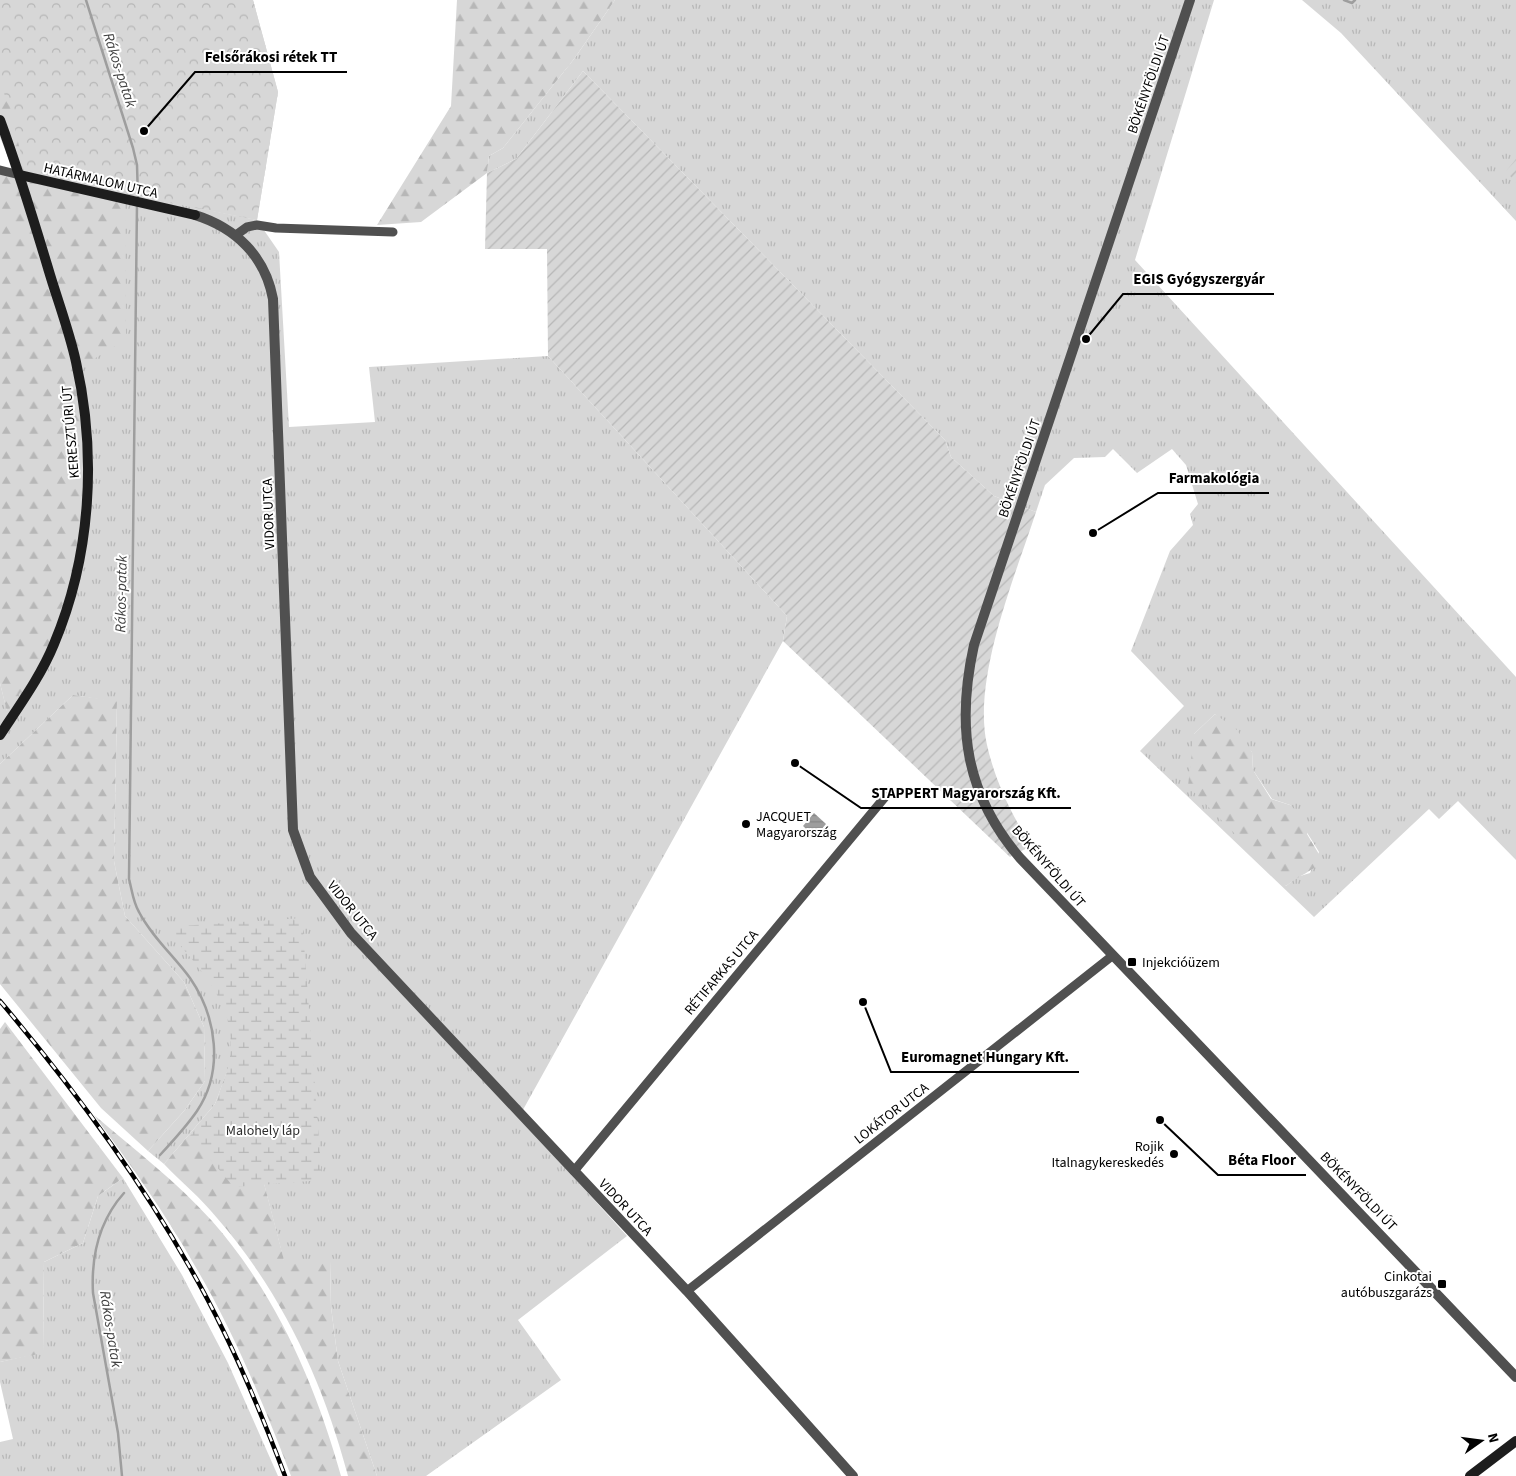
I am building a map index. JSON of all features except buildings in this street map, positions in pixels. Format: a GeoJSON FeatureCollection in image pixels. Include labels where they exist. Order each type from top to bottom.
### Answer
{"type":"FeatureCollection","features":[{"type":"Feature","properties":{"kind":"main road","name":"KERESZTÚRI ÚT"},"geometry":{"type":"LineString","coordinates":[[0,120],[20,175],[76,360],[86,429],[88,491],[80,558],[54,644],[32,685],[0,735]]}},
{"type":"Feature","properties":{"kind":"main road","name":"HATÁRMALOM UTCA"},"geometry":{"type":"LineString","coordinates":[[20,175],[195,215]]}},
{"type":"Feature","properties":{"kind":"main road"},"geometry":{"type":"LineString","coordinates":[[27,201],[27,187],[31,182],[37,180]]}},
{"type":"Feature","properties":{"kind":"main road"},"geometry":{"type":"LineString","coordinates":[[1470,1476],[1516,1441]]}},
{"type":"Feature","properties":{"kind":"street","name":"BÖKÉNYFÖLDI ÚT"},"geometry":{"type":"LineString","coordinates":[[1190,0],[977,637],[966,689],[964,730],[968,759],[980,792],[998,829],[1020,858],[1516,1377]]}},
{"type":"Feature","properties":{"kind":"street","name":"HATÁRMALOM UTCA"},"geometry":{"type":"LineString","coordinates":[[0,170],[20,175]]}},
{"type":"Feature","properties":{"kind":"street","name":"VIDOR UTCA"},"geometry":{"type":"LineString","coordinates":[[195,215],[216,222],[236,235],[250,248],[264,271],[274,304],[292,830],[310,877],[351,933],[687,1291],[853,1476]]}},
{"type":"Feature","properties":{"kind":"street"},"geometry":{"type":"LineString","coordinates":[[236,235],[247,227],[257,225],[276,228],[393,232]]}},
{"type":"Feature","properties":{"kind":"street","name":"RÉTIFARKAS UTCA"},"geometry":{"type":"LineString","coordinates":[[574,1171],[890,791]]}},
{"type":"Feature","properties":{"kind":"street","name":"LOKÁTOR UTCA"},"geometry":{"type":"LineString","coordinates":[[687,1291],[1112,956]]}},
{"type":"Feature","properties":{"kind":"green space"},"geometry":{"type":"Polygon","coordinates":[[[0,0],[253,0],[278,92],[257,220],[125,194],[126,339],[78,369],[84,456],[78,556],[47,653],[7,712],[0,683],[0,174],[15,175],[0,137],[0,0]]]}},
{"type":"Feature","properties":{"kind":"green space"},"geometry":{"type":"Polygon","coordinates":[[[0,0],[253,0],[278,92],[257,220],[125,193],[36,172],[27,166],[21,155],[10,106],[0,85],[0,0]]]}},
{"type":"Feature","properties":{"kind":"green space"},"geometry":{"type":"Polygon","coordinates":[[[457,0],[615,0],[574,59],[503,148],[489,156],[487,173],[421,222],[377,225],[451,106],[457,0]]]}},
{"type":"Feature","properties":{"kind":"green space"},"geometry":{"type":"Polygon","coordinates":[[[615,0],[1214,0],[1135,260],[1516,677],[1516,860],[1458,801],[1439,819],[1429,809],[1314,917],[1140,751],[1184,706],[1131,651],[1170,551],[1193,525],[1190,514],[1198,504],[1186,465],[1172,449],[1137,473],[1113,449],[1105,457],[1074,458],[1045,485],[1036,512],[994,496],[951,457],[945,440],[583,71],[516,159],[487,173],[489,156],[503,148],[574,59],[615,0]],[[1215,714],[1194,734],[1286,886],[1297,877],[1310,873],[1319,852],[1290,805],[1272,799],[1253,770],[1252,752],[1215,714]]]}},
{"type":"Feature","properties":{"kind":"green space"},"geometry":{"type":"Polygon","coordinates":[[[1302,0],[1516,0],[1516,221],[1341,33],[1302,0]]]}},
{"type":"Feature","properties":{"kind":"green space"},"geometry":{"type":"Polygon","coordinates":[[[583,71],[945,440],[951,457],[994,496],[1036,512],[1007,597],[990,659],[985,689],[984,718],[987,745],[999,785],[1031,846],[1010,857],[783,641],[787,616],[548,356],[547,249],[485,249],[487,173],[516,159],[583,71]]]}},
{"type":"Feature","properties":{"kind":"green space"},"geometry":{"type":"Polygon","coordinates":[[[1516,159],[1516,183],[1506,171],[1516,159]]]}},
{"type":"Feature","properties":{"kind":"green space"},"geometry":{"type":"Polygon","coordinates":[[[125,193],[257,220],[279,252],[289,427],[375,422],[369,367],[548,356],[787,616],[783,641],[519,1117],[627,1236],[518,1320],[561,1380],[426,1476],[377,1476],[338,1361],[331,1307],[330,1261],[284,1261],[240,1091],[228,1069],[215,1104],[164,1164],[148,1151],[184,1111],[205,1081],[204,1027],[184,982],[125,916],[114,861],[117,702],[73,695],[0,764],[0,683],[7,711],[78,369],[125,193]]]}},
{"type":"Feature","properties":{"kind":"green space"},"geometry":{"type":"Polygon","coordinates":[[[73,695],[117,701],[114,861],[125,916],[184,982],[204,1027],[205,1081],[184,1111],[148,1151],[101,1108],[0,984],[0,764],[73,695]]]}},
{"type":"Feature","properties":{"kind":"green space"},"geometry":{"type":"Polygon","coordinates":[[[1215,714],[1237,730],[1252,752],[1253,770],[1271,799],[1290,805],[1311,825],[1307,834],[1323,861],[1286,886],[1188,786],[1194,734],[1215,714]]]}},
{"type":"Feature","properties":{"kind":"green space","name":"Malohely láp"},"geometry":{"type":"Polygon","coordinates":[[[302,918],[322,1180],[234,1187],[190,1136],[216,1103],[224,1081],[230,1057],[230,1036],[226,1015],[218,996],[207,979],[164,927],[302,918]]]}},
{"type":"Feature","properties":{"kind":"green space"},"geometry":{"type":"Polygon","coordinates":[[[5,1022],[123,1178],[98,1196],[83,1243],[44,1262],[43,1353],[0,1362],[0,1029],[5,1022]]]}},
{"type":"Feature","properties":{"kind":"green space"},"geometry":{"type":"Polygon","coordinates":[[[228,1068],[240,1091],[284,1260],[330,1261],[331,1307],[338,1361],[377,1476],[348,1476],[338,1441],[313,1372],[280,1308],[240,1247],[217,1218],[164,1164],[215,1104],[228,1068]]]}},
{"type":"Feature","properties":{"kind":"green space"},"geometry":{"type":"Polygon","coordinates":[[[94,1115],[155,1166],[199,1207],[235,1249],[274,1309],[291,1341],[319,1407],[341,1476],[291,1476],[247,1369],[209,1291],[184,1246],[134,1170],[94,1115]]]}},
{"type":"Feature","properties":{"kind":"green space"},"geometry":{"type":"Polygon","coordinates":[[[123,1178],[182,1275],[228,1363],[278,1476],[0,1476],[0,1442],[13,1439],[0,1382],[0,1362],[43,1352],[44,1262],[83,1243],[98,1196],[123,1178]]]}},
{"type":"Feature","properties":{"kind":"shaded area"},"geometry":{"type":"Polygon","coordinates":[[[814,813],[826,824],[815,837],[803,826],[814,813]]]}},
{"type":"Feature","properties":{"kind":"waterway","name":"Rákos-patak"},"geometry":{"type":"LineString","coordinates":[[86,0],[133,148],[137,165],[138,198]]}},
{"type":"Feature","properties":{"kind":"waterway"},"geometry":{"type":"LineString","coordinates":[[1344,0],[1352,3],[1355,0]]}},
{"type":"Feature","properties":{"kind":"waterway","name":"Rákos-patak"},"geometry":{"type":"LineString","coordinates":[[137,204],[129,879],[135,904],[144,921],[190,978],[199,993],[206,1010],[214,1044],[214,1062],[206,1095],[188,1123],[160,1155]]}},
{"type":"Feature","properties":{"kind":"waterway","name":"Rákos-patak"},"geometry":{"type":"LineString","coordinates":[[122,1476],[118,1433],[93,1293],[93,1266],[98,1240],[108,1215],[124,1193]]}},
{"type":"Feature","properties":{"kind":"railway"},"geometry":{"type":"LineString","coordinates":[[0,1001],[76,1096],[147,1196],[217,1317],[253,1396],[285,1476]]}},
{"type":"Feature","properties":{"kind":"place","name":"Felsőrákosi rétek TT"},"geometry":{"type":"Point","coordinates":[144,131]}},
{"type":"Feature","properties":{"kind":"place","name":"EGIS Gyógyszergyár"},"geometry":{"type":"Point","coordinates":[1086,339]}},
{"type":"Feature","properties":{"kind":"place","name":"Farmakológia"},"geometry":{"type":"Point","coordinates":[1093,533]}},
{"type":"Feature","properties":{"kind":"place","name":"STAPPERT Magyarország Kft."},"geometry":{"type":"Point","coordinates":[795,763]}},
{"type":"Feature","properties":{"kind":"place","name":"JACQUET Magyarország"},"geometry":{"type":"Point","coordinates":[746,824]}},
{"type":"Feature","properties":{"kind":"place","name":"Injekcióüzem"},"geometry":{"type":"Point","coordinates":[1132,962]}},
{"type":"Feature","properties":{"kind":"place","name":"Euromagnet Hungary Kft."},"geometry":{"type":"Point","coordinates":[863,1002]}},
{"type":"Feature","properties":{"kind":"place","name":"Béta Floor"},"geometry":{"type":"Point","coordinates":[1160,1120]}},
{"type":"Feature","properties":{"kind":"place","name":"Rojik Italnagykereskedés"},"geometry":{"type":"Point","coordinates":[1174,1154]}},
{"type":"Feature","properties":{"kind":"place","name":"Cinkotai autóbuszgarázs"},"geometry":{"type":"Point","coordinates":[1442,1284]}}]}
